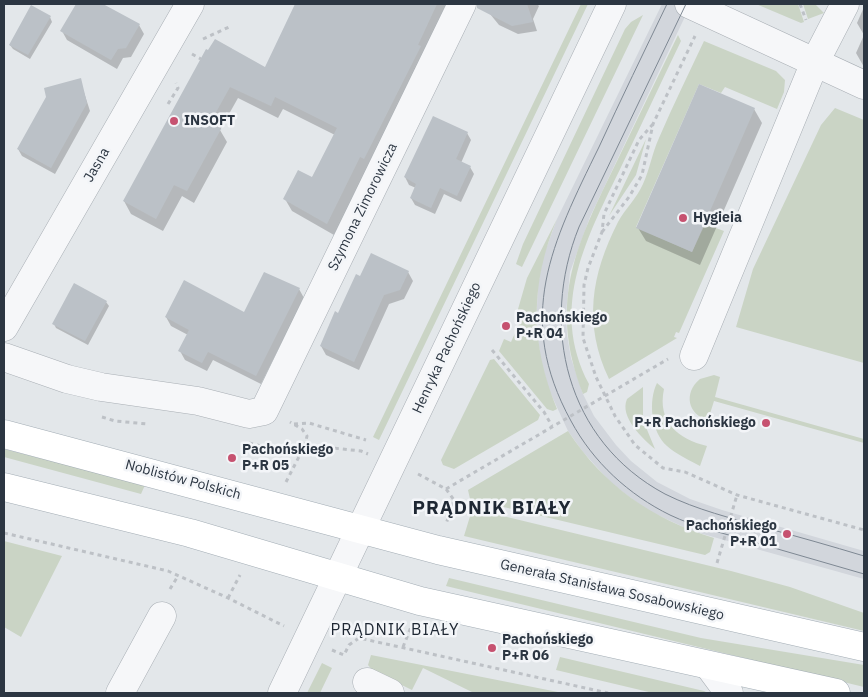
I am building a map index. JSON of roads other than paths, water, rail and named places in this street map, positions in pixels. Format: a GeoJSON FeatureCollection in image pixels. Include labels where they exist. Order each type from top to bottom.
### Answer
{"type":"FeatureCollection","features":[{"type":"Feature","properties":{"kind":"main road","name":"Noblistów Polskich"},"geometry":{"type":"LineString","coordinates":[[4,434],[361,530]]}},
{"type":"Feature","properties":{"kind":"main road"},"geometry":{"type":"LineString","coordinates":[[4,487],[190,533],[420,601],[709,666],[782,688],[836,693]]}},
{"type":"Feature","properties":{"kind":"main road","name":"Generała Stanisława Sosabowskiego"},"geometry":{"type":"LineString","coordinates":[[361,530],[438,550],[864,647]]}},
{"type":"Feature","properties":{"kind":"street","name":"Jasna"},"geometry":{"type":"LineString","coordinates":[[4,327],[190,4]]}},
{"type":"Feature","properties":{"kind":"street","name":"Szymona Zimorowicza"},"geometry":{"type":"LineString","coordinates":[[4,356],[67,378],[101,387],[198,401],[249,414],[264,410],[462,4]]}},
{"type":"Feature","properties":{"kind":"street","name":"Henryka Pachońskiego"},"geometry":{"type":"LineString","coordinates":[[282,693],[612,4]]}},
{"type":"Feature","properties":{"kind":"street"},"geometry":{"type":"LineString","coordinates":[[689,4],[864,85]]}},
{"type":"Feature","properties":{"kind":"street"},"geometry":{"type":"LineString","coordinates":[[684,355],[815,62],[845,4]]}},
{"type":"Feature","properties":{"kind":"street"},"geometry":{"type":"LineString","coordinates":[[120,693],[162,616]]}},
{"type":"Feature","properties":{"kind":"street"},"geometry":{"type":"LineString","coordinates":[[709,666],[729,693]]}},
{"type":"Feature","properties":{"kind":"tram line"},"geometry":{"type":"LineString","coordinates":[[667,4],[582,182],[554,248],[546,281],[542,314],[545,348],[554,383],[571,421],[590,450],[613,476],[640,498],[670,515],[699,526],[864,574]]}},
{"type":"Feature","properties":{"kind":"tram line"},"geometry":{"type":"LineString","coordinates":[[686,4],[579,227],[567,265],[562,303],[563,341],[570,378],[584,412],[604,444],[631,471],[665,494],[689,505],[714,513],[864,556]]}},
{"type":"Feature","properties":{"kind":"place","name":"INSOFT"},"geometry":{"type":"Point","coordinates":[174,121]}},
{"type":"Feature","properties":{"kind":"place","name":"Hygieia"},"geometry":{"type":"Point","coordinates":[683,218]}},
{"type":"Feature","properties":{"kind":"place","name":"Pachońskiego P+R 04"},"geometry":{"type":"Point","coordinates":[506,326]}},
{"type":"Feature","properties":{"kind":"place","name":"P+R Pachońskiego"},"geometry":{"type":"Point","coordinates":[766,423]}},
{"type":"Feature","properties":{"kind":"place","name":"Pachońskiego P+R 05"},"geometry":{"type":"Point","coordinates":[232,458]}},
{"type":"Feature","properties":{"kind":"place","name":"Pachońskiego P+R 01"},"geometry":{"type":"Point","coordinates":[787,534]}},
{"type":"Feature","properties":{"kind":"place","name":"Pachońskiego P+R 06"},"geometry":{"type":"Point","coordinates":[492,648]}},
{"type":"Feature","properties":{"kind":"district","name":"PRĄDNIK BIAŁY"},"geometry":{"type":"Point","coordinates":[492,509]}},
{"type":"Feature","properties":{"kind":"district","name":"PRĄDNIK BIAŁY"},"geometry":{"type":"Point","coordinates":[395,630]}}]}
